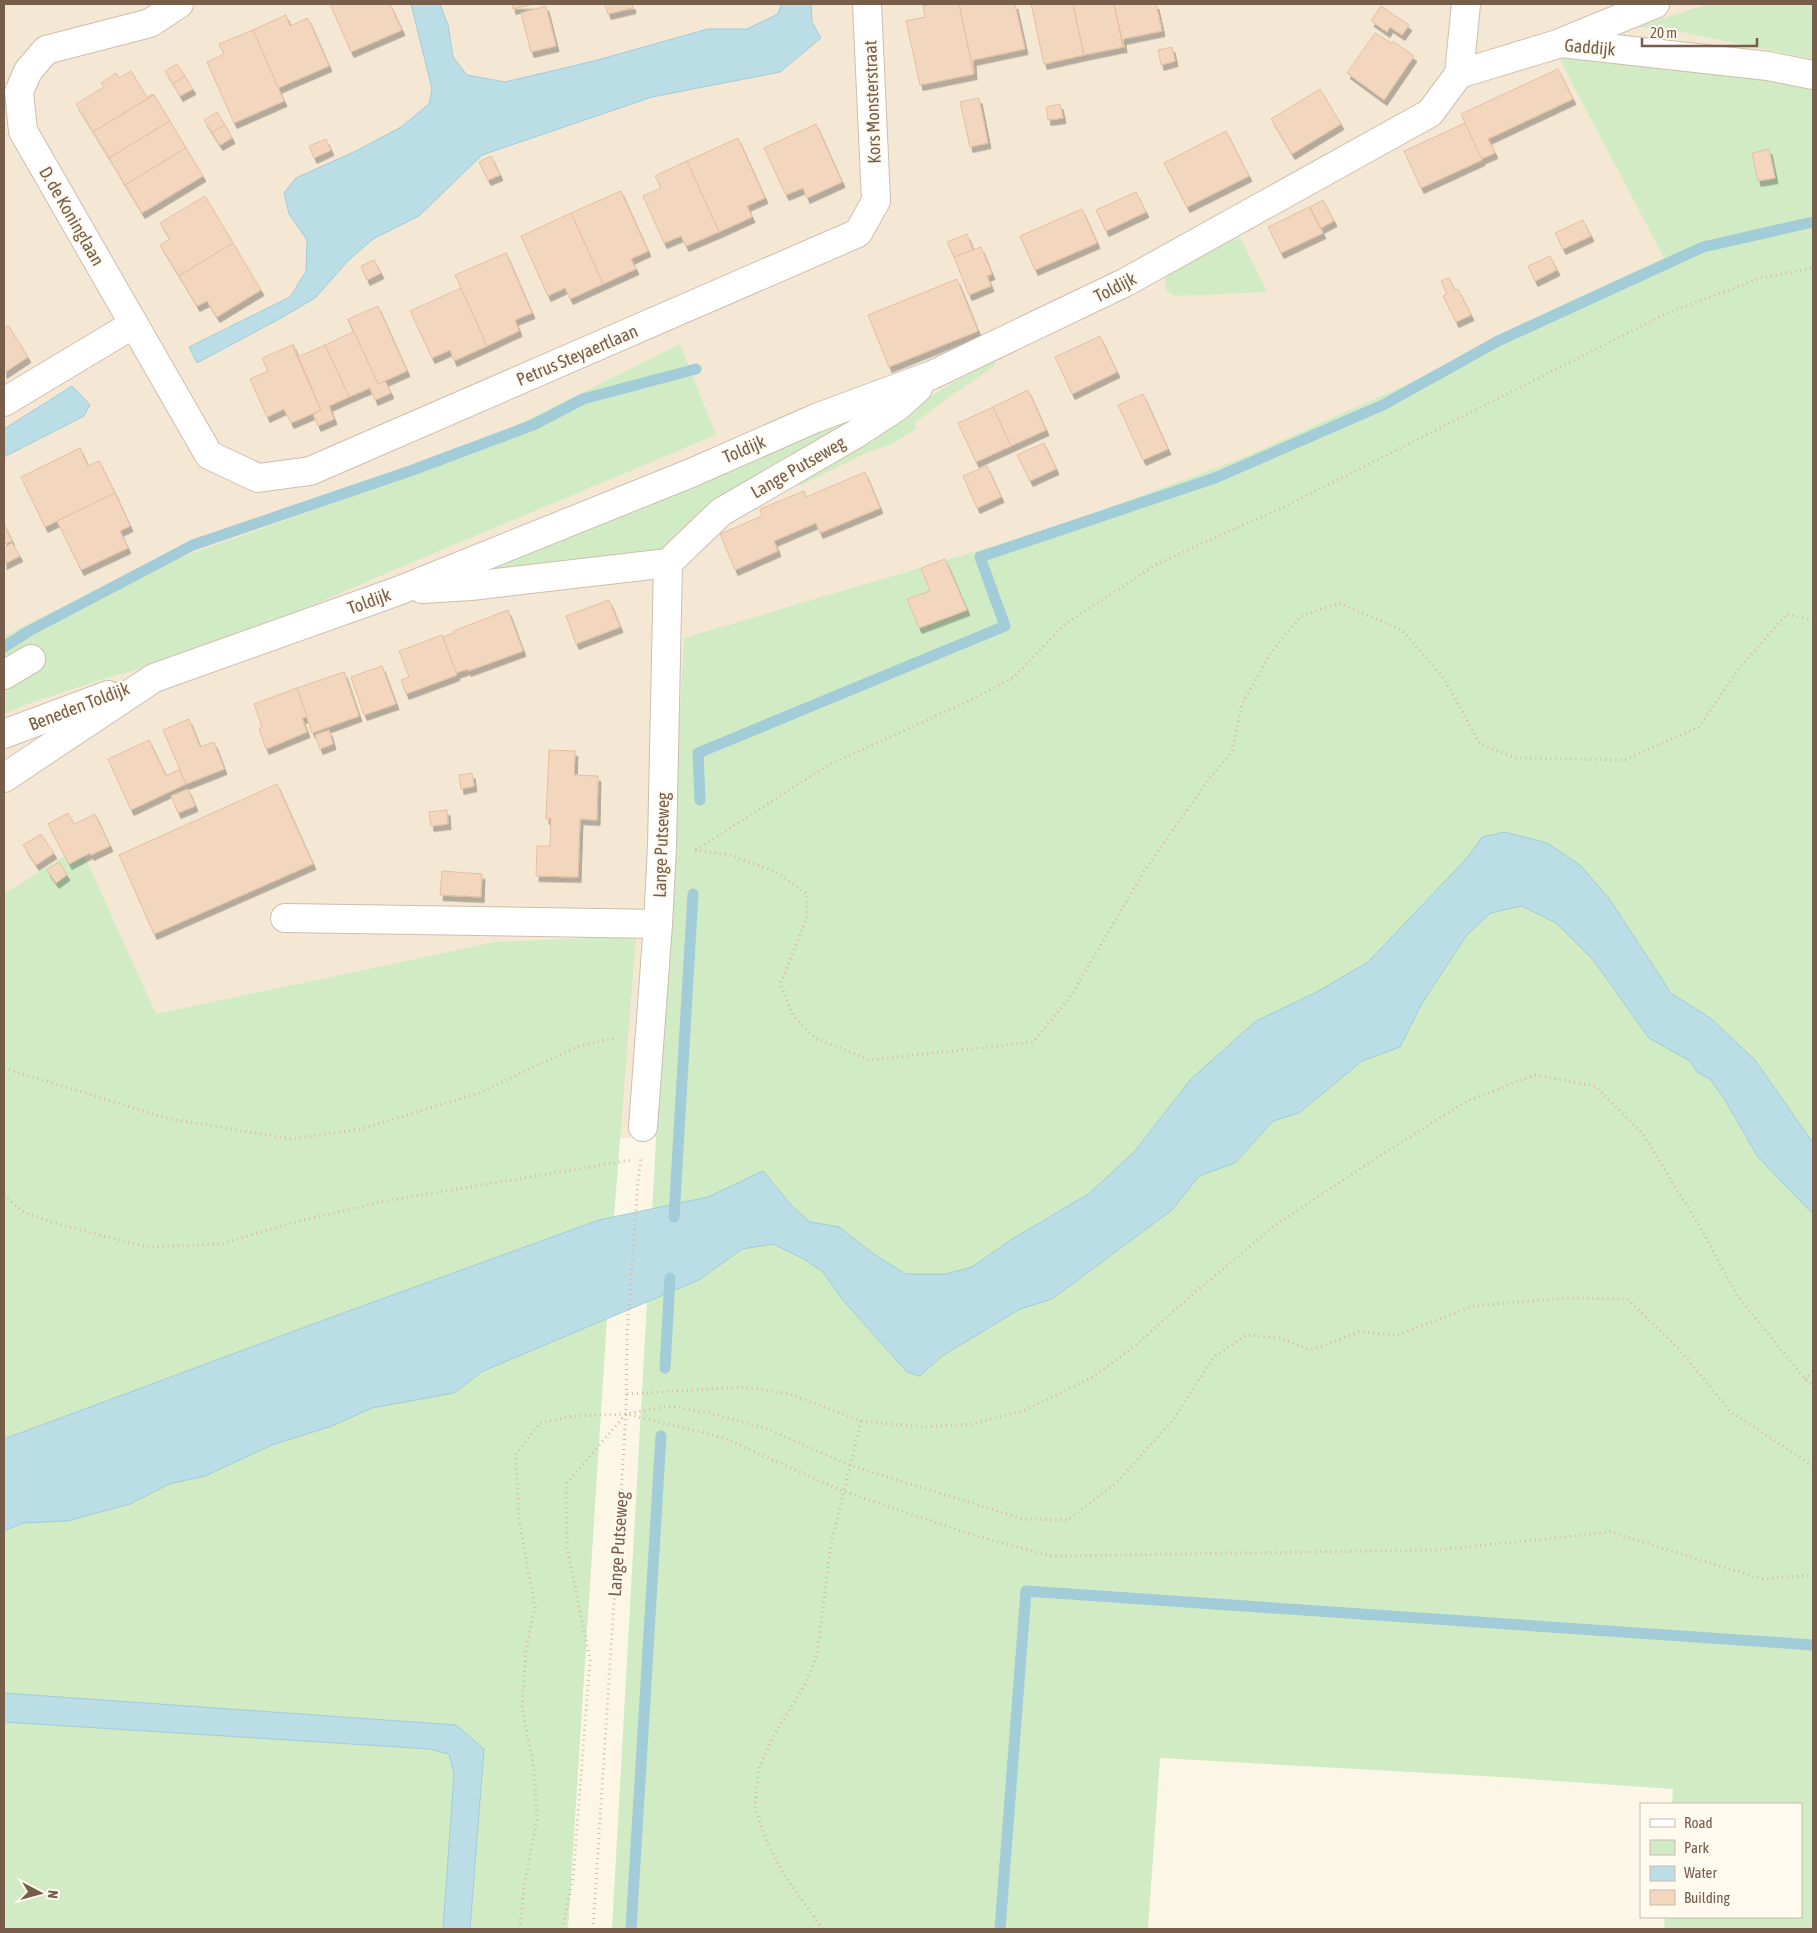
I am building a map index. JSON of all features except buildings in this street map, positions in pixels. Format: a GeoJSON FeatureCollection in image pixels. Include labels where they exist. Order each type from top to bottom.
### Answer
{"type":"FeatureCollection","features":[{"type":"Feature","properties":{"kind":"street","name":"D. de Koninglaan"},"geometry":{"type":"LineString","coordinates":[[179,4],[150,23],[46,50],[28,71],[19,92],[13,132],[134,324],[209,455],[258,478]]}},
{"type":"Feature","properties":{"kind":"street","name":"Kors Monsterstraat"},"geometry":{"type":"LineString","coordinates":[[868,4],[876,201]]}},
{"type":"Feature","properties":{"kind":"street"},"geometry":{"type":"LineString","coordinates":[[1459,74],[1466,4]]}},
{"type":"Feature","properties":{"kind":"street"},"geometry":{"type":"LineString","coordinates":[[1560,43],[1656,4]]}},
{"type":"Feature","properties":{"kind":"street","name":"Gaddijk"},"geometry":{"type":"LineString","coordinates":[[1459,74],[1560,43],[1768,66],[1813,75]]}},
{"type":"Feature","properties":{"kind":"street","name":"Toldijk"},"geometry":{"type":"LineString","coordinates":[[4,778],[154,678],[398,591],[691,472],[816,418],[932,375],[1126,282],[1430,113],[1459,74]]}},
{"type":"Feature","properties":{"kind":"street","name":"Petrus Steyaertlaan"},"geometry":{"type":"LineString","coordinates":[[258,478],[310,471],[858,233],[876,201]]}},
{"type":"Feature","properties":{"kind":"street"},"geometry":{"type":"LineString","coordinates":[[4,402],[134,324]]}},
{"type":"Feature","properties":{"kind":"street","name":"Lange Putseweg"},"geometry":{"type":"LineString","coordinates":[[643,1127],[662,846],[668,564],[721,512],[897,407],[932,375]]}},
{"type":"Feature","properties":{"kind":"street"},"geometry":{"type":"LineString","coordinates":[[398,591],[471,586],[668,564]]}},
{"type":"Feature","properties":{"kind":"street"},"geometry":{"type":"LineString","coordinates":[[4,675],[31,660]]}},
{"type":"Feature","properties":{"kind":"street","name":"Beneden Toldijk"},"geometry":{"type":"LineString","coordinates":[[4,734],[154,678]]}},
{"type":"Feature","properties":{"kind":"street"},"geometry":{"type":"LineString","coordinates":[[285,918],[658,924]]}},
{"type":"Feature","properties":{"kind":"path"},"geometry":{"type":"LineString","coordinates":[[696,850],[828,765],[973,699],[1014,677],[1064,625],[1157,564],[1286,506],[1667,313],[1761,278],[1813,268]]}},
{"type":"Feature","properties":{"kind":"path"},"geometry":{"type":"LineString","coordinates":[[662,846],[729,855],[775,871],[807,894],[807,918],[780,984],[794,1017],[815,1038],[870,1060],[1033,1042],[1070,997],[1145,870],[1209,779],[1232,752],[1242,704],[1270,654],[1301,616],[1339,603],[1402,630],[1443,676],[1480,744],[1516,758],[1624,760],[1699,728],[1740,667],[1788,614],[1813,620]]}},
{"type":"Feature","properties":{"kind":"path"},"geometry":{"type":"LineString","coordinates":[[4,1068],[166,1118],[291,1139],[370,1126],[480,1093],[576,1047],[650,1030]]}},
{"type":"Feature","properties":{"kind":"path"},"geometry":{"type":"LineString","coordinates":[[627,1394],[744,1387],[790,1394],[861,1421],[924,1427],[972,1424],[1025,1410],[1093,1377],[1136,1345],[1274,1226],[1367,1164],[1467,1101],[1535,1076],[1595,1086],[1642,1133],[1700,1226],[1738,1297],[1805,1379],[1813,1386]]}},
{"type":"Feature","properties":{"kind":"path","name":"Lange Putseweg"},"geometry":{"type":"LineString","coordinates":[[4,1195],[22,1211],[57,1224],[146,1248],[220,1244],[287,1224],[385,1201],[618,1161],[641,1159],[627,1334],[626,1414],[593,1929]]}},
{"type":"Feature","properties":{"kind":"path"},"geometry":{"type":"LineString","coordinates":[[520,1929],[524,1886],[537,1820],[534,1769],[522,1707],[526,1649],[535,1608],[519,1520],[516,1454],[540,1424],[574,1416],[626,1414],[671,1406],[709,1413],[768,1428],[850,1465],[1023,1520],[1068,1520],[1116,1483],[1173,1420],[1214,1356],[1246,1335],[1279,1338],[1311,1350],[1359,1332],[1397,1335],[1474,1306],[1564,1298],[1627,1299],[1678,1348],[1731,1412],[1813,1466]]}},
{"type":"Feature","properties":{"kind":"path"},"geometry":{"type":"LineString","coordinates":[[1805,1379],[1813,1371]]}},
{"type":"Feature","properties":{"kind":"path"},"geometry":{"type":"LineString","coordinates":[[626,1414],[721,1437],[844,1491],[970,1534],[1051,1556],[1439,1550],[1610,1532],[1762,1579],[1813,1575]]}},
{"type":"Feature","properties":{"kind":"path"},"geometry":{"type":"LineString","coordinates":[[562,1929],[573,1879],[590,1660],[567,1548],[566,1484],[626,1414]]}},
{"type":"Feature","properties":{"kind":"path"},"geometry":{"type":"LineString","coordinates":[[822,1929],[783,1873],[767,1842],[755,1808],[758,1771],[772,1739],[807,1680],[817,1654],[832,1544],[861,1421]]}},
{"type":"Feature","properties":{"kind":"shaded area"},"geometry":{"type":"Polygon","coordinates":[[[4,4],[1813,4],[1813,186],[845,1129],[4,1163],[4,4]]]}},
{"type":"Feature","properties":{"kind":"green space"},"geometry":{"type":"Polygon","coordinates":[[[1709,4],[1813,4],[1813,59],[1662,28],[1634,27],[1709,4]]]}},
{"type":"Feature","properties":{"kind":"green space"},"geometry":{"type":"Polygon","coordinates":[[[1558,56],[1813,83],[1813,1929],[1664,1929],[1665,1918],[1802,1918],[1802,1803],[1672,1803],[1673,1789],[1500,1777],[1160,1758],[1148,1929],[612,1929],[684,638],[1054,528],[1240,459],[1401,387],[1566,303],[1664,258],[1558,56]]]}},
{"type":"Feature","properties":{"kind":"green space"},"geometry":{"type":"Polygon","coordinates":[[[1240,237],[1267,292],[1175,296],[1166,290],[1165,279],[1171,271],[1240,237]]]}},
{"type":"Feature","properties":{"kind":"green space"},"geometry":{"type":"Polygon","coordinates":[[[680,344],[716,435],[396,569],[216,647],[103,679],[27,704],[4,714],[4,637],[10,633],[114,581],[410,476],[680,344]]]}},
{"type":"Feature","properties":{"kind":"green space"},"geometry":{"type":"Polygon","coordinates":[[[997,360],[993,367],[915,423],[916,429],[891,444],[866,453],[800,486],[796,476],[956,381],[997,360]]]}},
{"type":"Feature","properties":{"kind":"green space"},"geometry":{"type":"Polygon","coordinates":[[[882,405],[663,549],[652,554],[455,577],[882,405]]]}},
{"type":"Feature","properties":{"kind":"green space"},"geometry":{"type":"Polygon","coordinates":[[[80,846],[156,1014],[495,942],[636,936],[614,1217],[599,1220],[324,1320],[4,1439],[4,894],[80,846]]]}},
{"type":"Feature","properties":{"kind":"green space"},"geometry":{"type":"Polygon","coordinates":[[[607,1318],[568,1929],[470,1929],[484,1749],[456,1725],[4,1693],[4,1531],[23,1523],[67,1521],[130,1504],[169,1484],[205,1476],[272,1445],[332,1426],[372,1408],[454,1393],[483,1371],[607,1318]]]}},
{"type":"Feature","properties":{"kind":"green space"},"geometry":{"type":"Polygon","coordinates":[[[4,1722],[430,1749],[449,1754],[454,1774],[443,1929],[4,1929],[4,1722]]]}},
{"type":"Feature","properties":{"kind":"water"},"geometry":{"type":"Polygon","coordinates":[[[411,4],[440,4],[448,25],[453,57],[467,75],[505,82],[594,61],[708,29],[747,29],[778,14],[781,4],[811,4],[812,22],[821,38],[780,72],[652,97],[482,155],[419,216],[373,239],[349,260],[315,298],[197,363],[189,347],[290,297],[306,271],[307,240],[289,214],[284,193],[296,178],[358,150],[401,127],[429,104],[432,89],[411,4]]]}},
{"type":"Feature","properties":{"kind":"water"},"geometry":{"type":"Polygon","coordinates":[[[72,386],[90,405],[84,416],[4,457],[4,429],[72,386]]]}},
{"type":"Feature","properties":{"kind":"water"},"geometry":{"type":"Polygon","coordinates":[[[1505,832],[1547,843],[1580,865],[1608,897],[1671,993],[1710,1018],[1755,1060],[1813,1143],[1813,1213],[1758,1157],[1725,1100],[1710,1079],[1697,1072],[1690,1061],[1649,1038],[1594,961],[1556,923],[1522,906],[1490,913],[1466,936],[1421,1005],[1400,1047],[1362,1061],[1299,1113],[1273,1121],[1235,1163],[1199,1176],[1172,1210],[1052,1299],[1020,1309],[942,1356],[920,1376],[907,1372],[842,1299],[823,1272],[804,1259],[773,1244],[742,1249],[699,1280],[483,1371],[454,1393],[372,1408],[332,1426],[272,1445],[205,1476],[169,1484],[130,1504],[67,1521],[23,1523],[4,1531],[4,1439],[599,1220],[708,1197],[763,1171],[791,1205],[810,1222],[839,1227],[875,1255],[906,1274],[946,1274],[972,1267],[1009,1241],[1090,1193],[1135,1151],[1191,1079],[1256,1021],[1317,992],[1368,962],[1467,858],[1482,837],[1505,832]]]}},
{"type":"Feature","properties":{"kind":"water"},"geometry":{"type":"Polygon","coordinates":[[[4,1693],[456,1725],[484,1749],[470,1929],[443,1929],[454,1774],[449,1754],[430,1749],[4,1722],[4,1693]]]}},
{"type":"Feature","properties":{"kind":"waterway"},"geometry":{"type":"LineString","coordinates":[[700,800],[698,753],[1005,626],[980,557],[1215,478],[1383,405],[1498,341],[1703,247],[1813,222]]}},
{"type":"Feature","properties":{"kind":"waterway"},"geometry":{"type":"LineString","coordinates":[[4,647],[29,631],[193,545],[410,471],[533,425],[583,399],[696,369]]}},
{"type":"Feature","properties":{"kind":"waterway"},"geometry":{"type":"LineString","coordinates":[[674,1217],[693,894]]}},
{"type":"Feature","properties":{"kind":"waterway"},"geometry":{"type":"LineString","coordinates":[[665,1368],[670,1278]]}},
{"type":"Feature","properties":{"kind":"waterway"},"geometry":{"type":"LineString","coordinates":[[631,1929],[661,1436]]}},
{"type":"Feature","properties":{"kind":"waterway"},"geometry":{"type":"LineString","coordinates":[[1000,1929],[1026,1591],[1813,1645]]}}]}
